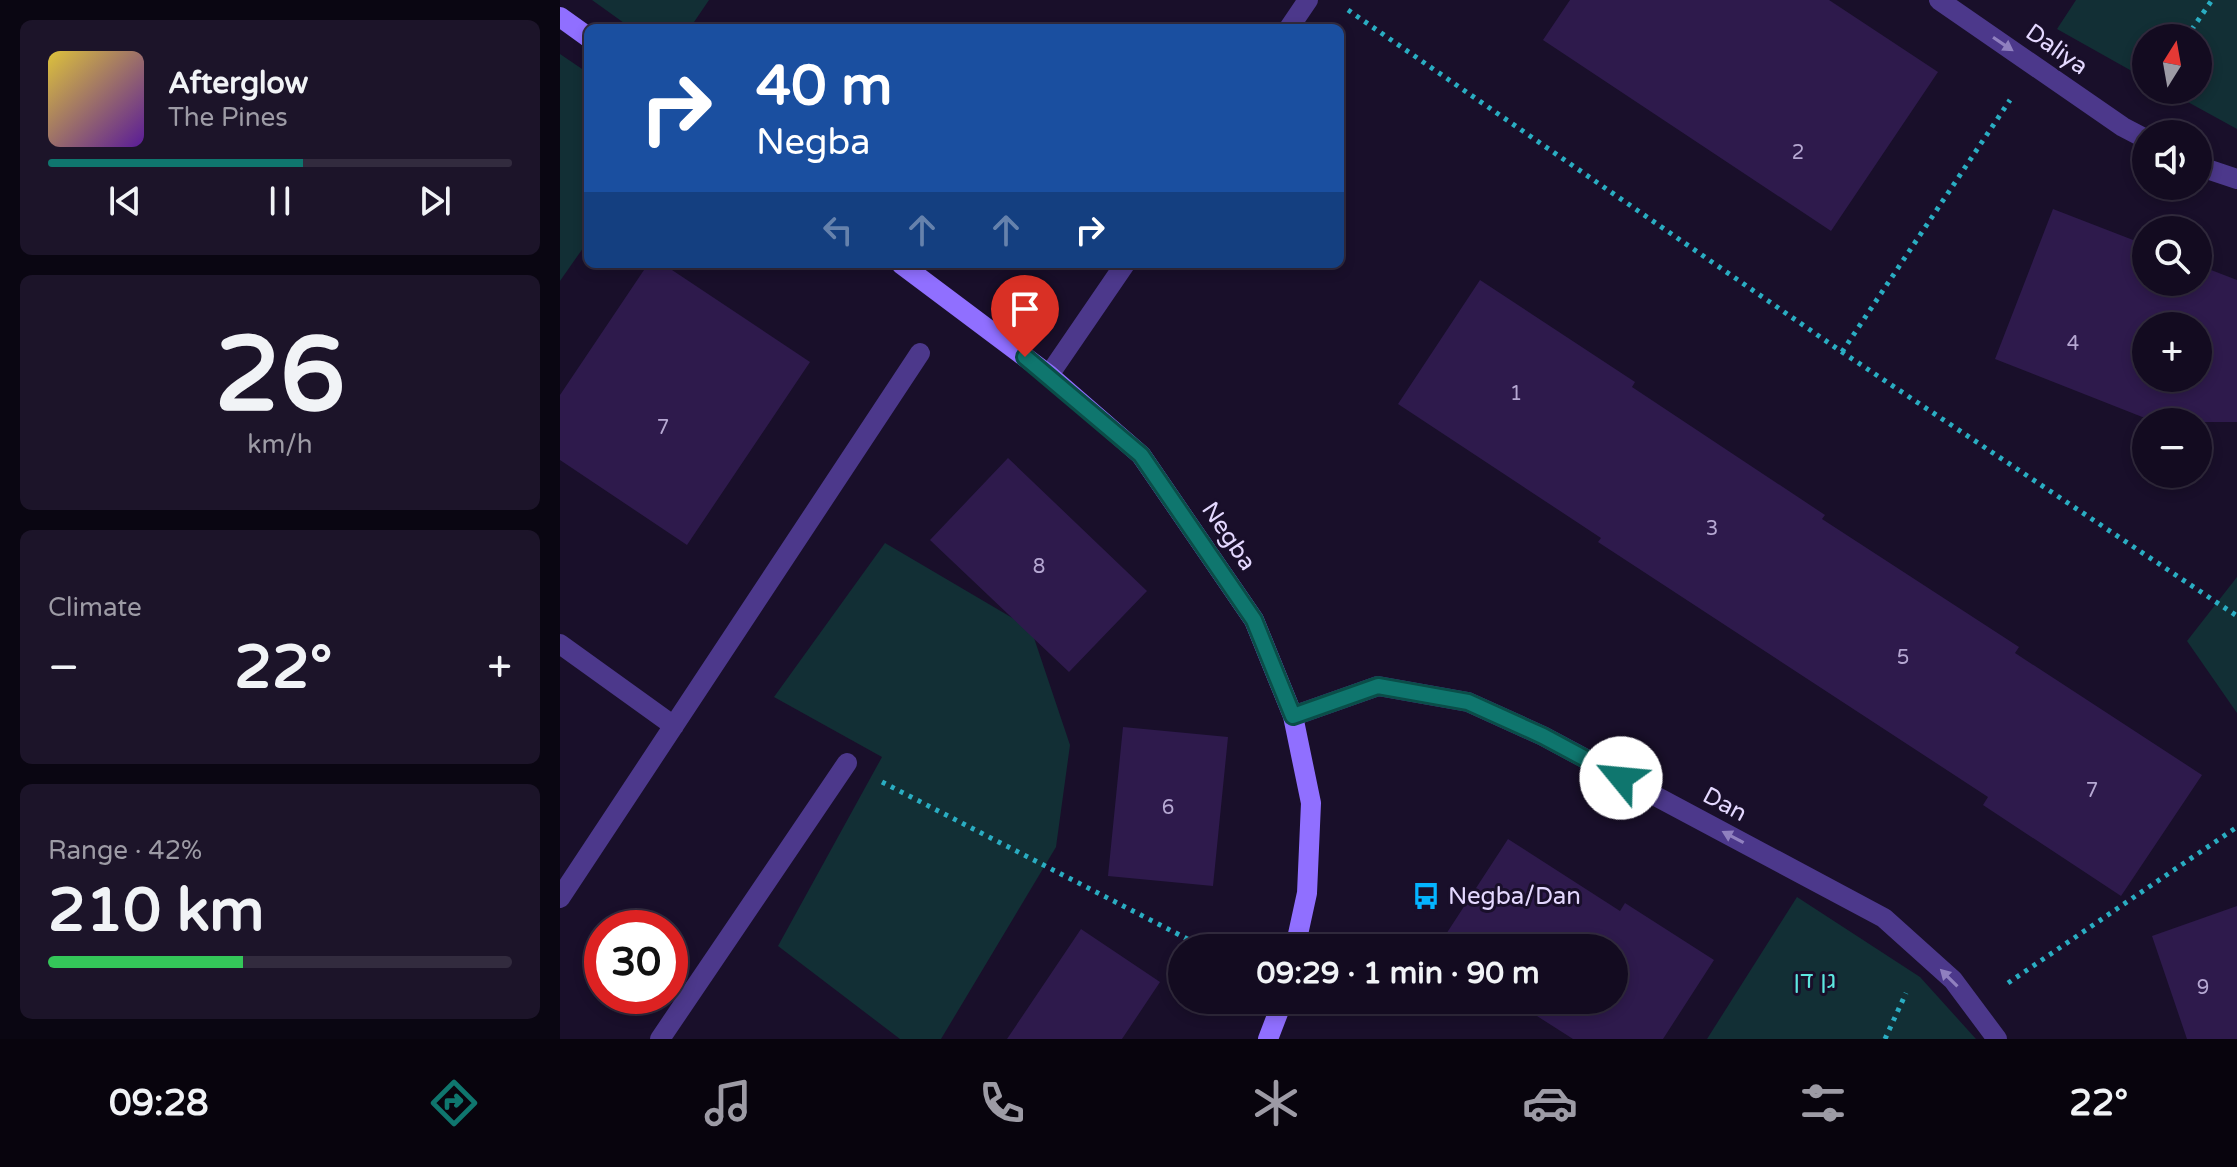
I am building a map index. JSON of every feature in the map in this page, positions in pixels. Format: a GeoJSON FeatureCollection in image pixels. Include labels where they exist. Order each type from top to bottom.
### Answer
{"type":"FeatureCollection","features":[{"type":"Feature","properties":{"kind":"street"},"geometry":{"type":"LineString","coordinates":[[1292,24],[1308,0]]}},
{"type":"Feature","properties":{"kind":"street","name":"Daliya"},"geometry":{"type":"LineString","coordinates":[[1939,0],[2132,130]]}},
{"type":"Feature","properties":{"kind":"street"},"geometry":{"type":"LineString","coordinates":[[560,17],[584,34]]}},
{"type":"Feature","properties":{"kind":"street"},"geometry":{"type":"LineString","coordinates":[[2212,171],[2237,179]]}},
{"type":"Feature","properties":{"kind":"street","name":"Negba"},"geometry":{"type":"LineString","coordinates":[[906,268],[1049,375],[1141,455],[1254,620],[1293,716],[1311,803],[1307,893],[1298,934]]}},
{"type":"Feature","properties":{"kind":"street"},"geometry":{"type":"LineString","coordinates":[[1049,375],[1122,268]]}},
{"type":"Feature","properties":{"kind":"street"},"geometry":{"type":"LineString","coordinates":[[560,898],[920,353]]}},
{"type":"Feature","properties":{"kind":"street"},"geometry":{"type":"LineString","coordinates":[[560,644],[674,726]]}},
{"type":"Feature","properties":{"kind":"street","name":"Dan"},"geometry":{"type":"LineString","coordinates":[[1293,716],[1378,686],[1468,702],[1543,736],[1884,918],[1953,980],[1997,1039]]}},
{"type":"Feature","properties":{"kind":"street"},"geometry":{"type":"LineString","coordinates":[[660,1039],[847,763]]}},
{"type":"Feature","properties":{"kind":"street"},"geometry":{"type":"LineString","coordinates":[[1268,1039],[1278,1014]]}},
{"type":"Feature","properties":{"kind":"path"},"geometry":{"type":"LineString","coordinates":[[2196,24],[2212,0]]}},
{"type":"Feature","properties":{"kind":"path"},"geometry":{"type":"LineString","coordinates":[[1347,9],[1842,352],[2237,616]]}},
{"type":"Feature","properties":{"kind":"path"},"geometry":{"type":"LineString","coordinates":[[1842,352],[2034,65]]}},
{"type":"Feature","properties":{"kind":"path"},"geometry":{"type":"LineString","coordinates":[[847,763],[1178,934]]}},
{"type":"Feature","properties":{"kind":"path"},"geometry":{"type":"LineString","coordinates":[[1974,1007],[2237,827]]}},
{"type":"Feature","properties":{"kind":"green space"},"geometry":{"type":"Polygon","coordinates":[[[592,0],[709,0],[693,24],[625,24],[592,0]]]}},
{"type":"Feature","properties":{"kind":"green space"},"geometry":{"type":"Polygon","coordinates":[[[2076,0],[2237,0],[2237,129],[2191,104],[2212,104],[2212,24],[2132,24],[2132,71],[2057,29],[2076,0]]]}},
{"type":"Feature","properties":{"kind":"green space"},"geometry":{"type":"Polygon","coordinates":[[[560,54],[584,70],[584,247],[560,281],[560,54]]]}},
{"type":"Feature","properties":{"kind":"green space"},"geometry":{"type":"Polygon","coordinates":[[[885,543],[1031,629],[1070,745],[1056,847],[941,1039],[900,1039],[778,946],[882,757],[774,697],[885,543]]]}},
{"type":"Feature","properties":{"kind":"green space"},"geometry":{"type":"Polygon","coordinates":[[[2237,577],[2237,713],[2187,641],[2237,577]]]}},
{"type":"Feature","properties":{"kind":"green space","name":"גן דן"},"geometry":{"type":"Polygon","coordinates":[[[1797,897],[1920,977],[1976,1039],[1707,1039],[1797,897]]]}},
{"type":"Feature","properties":{"kind":"building"},"geometry":{"type":"Polygon","coordinates":[[[1570,0],[1829,0],[1938,72],[1831,231],[1543,40],[1570,0]]]}},
{"type":"Feature","properties":{"kind":"building"},"geometry":{"type":"Polygon","coordinates":[[[2053,209],[2132,240],[2132,296],[2212,296],[2212,270],[2237,280],[2237,422],[2212,422],[2212,408],[2132,408],[2132,413],[1995,359],[2053,209]]]}},
{"type":"Feature","properties":{"kind":"building"},"geometry":{"type":"Polygon","coordinates":[[[645,268],[669,268],[810,362],[687,545],[560,460],[560,395],[645,268]]]}},
{"type":"Feature","properties":{"kind":"building"},"geometry":{"type":"Polygon","coordinates":[[[1480,280],[1635,382],[1632,387],[1825,515],[1822,519],[2019,647],[2015,653],[2202,775],[2121,896],[1983,805],[1988,797],[1598,542],[1601,538],[1398,404],[1480,280]]]}},
{"type":"Feature","properties":{"kind":"building"},"geometry":{"type":"Polygon","coordinates":[[[1008,458],[1147,591],[1069,672],[930,540],[1008,458]]]}},
{"type":"Feature","properties":{"kind":"building"},"geometry":{"type":"Polygon","coordinates":[[[1123,727],[1228,737],[1213,886],[1108,876],[1123,727]]]}},
{"type":"Feature","properties":{"kind":"building"},"geometry":{"type":"Polygon","coordinates":[[[1508,839],[1620,911],[1625,903],[1714,960],[1663,1039],[1573,1039],[1534,1014],[1628,1014],[1628,934],[1446,934],[1508,839]]]}},
{"type":"Feature","properties":{"kind":"building"},"geometry":{"type":"Polygon","coordinates":[[[2237,906],[2237,1039],[2187,1039],[2152,936],[2237,906]]]}},
{"type":"Feature","properties":{"kind":"building"},"geometry":{"type":"Polygon","coordinates":[[[1081,929],[1160,982],[1122,1039],[1007,1039],[1081,929]]]}},
{"type":"Feature","properties":{"kind":"place","name":"Negba/Dan"},"geometry":{"type":"Point","coordinates":[1426,896]}},
{"type":"Feature","properties":{"kind":"route"},"geometry":{"type":"LineString","coordinates":[[1025,357],[1141,455],[1254,620],[1293,716],[1378,686],[1468,702],[1543,736],[1621,778]]}}]}
